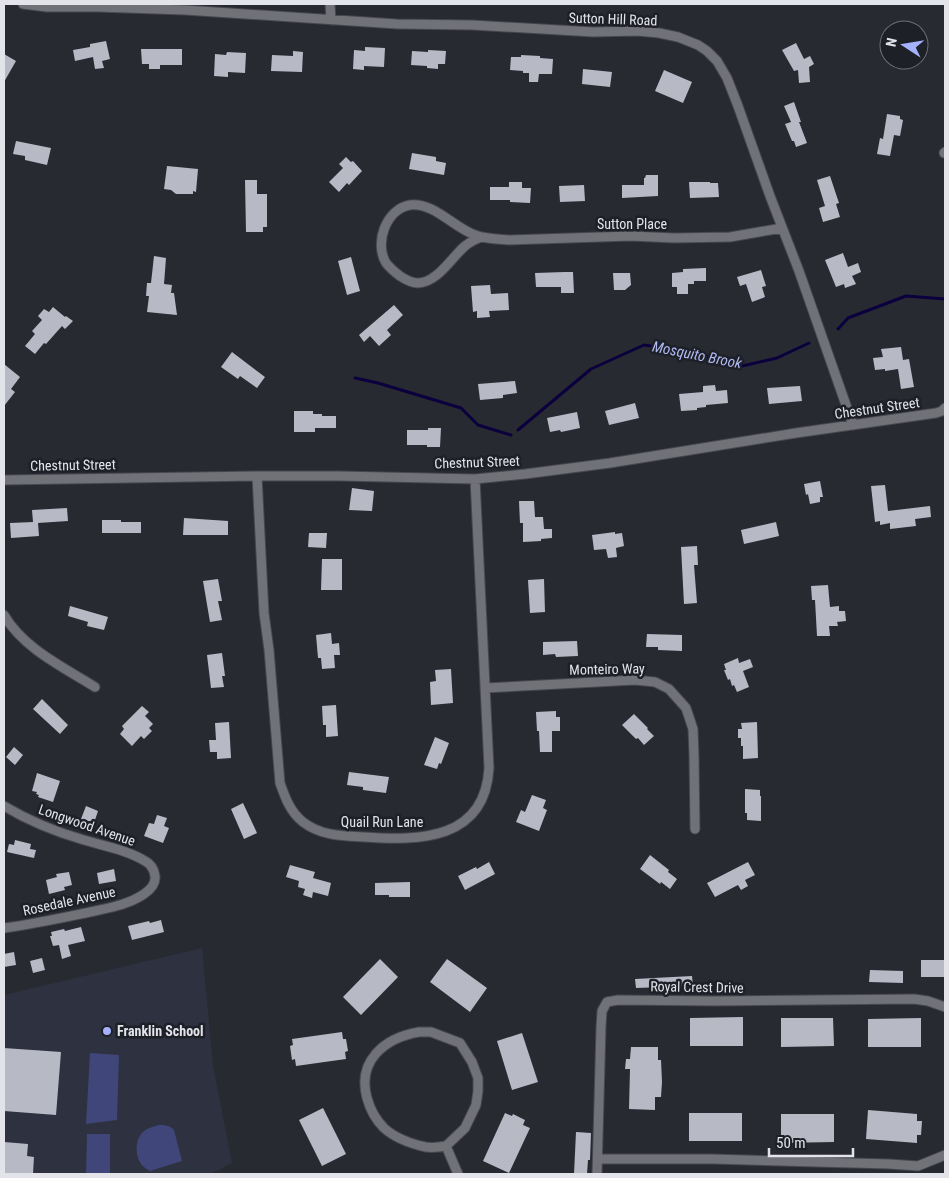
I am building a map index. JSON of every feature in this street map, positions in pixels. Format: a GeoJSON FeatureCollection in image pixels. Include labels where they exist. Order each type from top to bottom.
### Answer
{"type":"FeatureCollection","features":[{"type":"Feature","properties":{"kind":"street","name":"Sutton Hill Road"},"geometry":{"type":"LineString","coordinates":[[23,4],[47,7],[185,10],[397,24],[490,26],[593,32],[638,31],[678,37],[698,46],[707,51],[717,61],[727,78],[799,271],[853,425]]}},
{"type":"Feature","properties":{"kind":"street"},"geometry":{"type":"LineString","coordinates":[[330,4],[331,20]]}},
{"type":"Feature","properties":{"kind":"street","name":"Sutton Place"},"geometry":{"type":"LineString","coordinates":[[482,237],[465,246],[448,266],[434,276],[419,283],[409,282],[397,274],[387,265],[383,255],[383,231],[388,221],[399,210],[411,205],[428,208],[461,229],[489,239],[631,236],[674,238],[730,237],[782,228]]}},
{"type":"Feature","properties":{"kind":"street","name":"Chestnut Street"},"geometry":{"type":"LineString","coordinates":[[4,480],[257,476],[475,479],[593,465],[936,413],[944,410]]}},
{"type":"Feature","properties":{"kind":"street","name":"Quail Run Lane"},"geometry":{"type":"LineString","coordinates":[[257,476],[264,613],[269,650],[280,783],[285,799],[294,813],[313,828],[334,835],[401,838],[432,836],[450,831],[473,813],[480,803],[488,779],[475,479]]}},
{"type":"Feature","properties":{"kind":"street"},"geometry":{"type":"LineString","coordinates":[[4,615],[14,630],[24,640],[42,654],[95,687]]}},
{"type":"Feature","properties":{"kind":"street","name":"Monteiro Way"},"geometry":{"type":"LineString","coordinates":[[485,688],[635,680],[656,682],[669,689],[686,708],[693,729],[695,829]]}},
{"type":"Feature","properties":{"kind":"street","name":"Longwood Avenue"},"geometry":{"type":"LineString","coordinates":[[4,806],[55,831],[142,859],[153,867],[155,874]]}},
{"type":"Feature","properties":{"kind":"street","name":"Rosedale Avenue"},"geometry":{"type":"LineString","coordinates":[[4,928],[125,903],[144,895],[155,880],[155,874]]}},
{"type":"Feature","properties":{"kind":"street","name":"Royal Crest Drive"},"geometry":{"type":"LineString","coordinates":[[597,1174],[602,1011],[607,1002],[618,1000],[914,999],[928,1001],[945,1007]]}},
{"type":"Feature","properties":{"kind":"street"},"geometry":{"type":"LineString","coordinates":[[431,1032],[460,1043],[472,1062],[478,1078],[476,1105],[465,1128],[446,1146],[428,1148],[402,1140],[384,1128],[374,1116],[368,1104],[364,1085],[369,1063],[383,1046],[406,1034],[431,1032]]}},
{"type":"Feature","properties":{"kind":"street"},"geometry":{"type":"LineString","coordinates":[[446,1146],[458,1174]]}},
{"type":"Feature","properties":{"kind":"street"},"geometry":{"type":"LineString","coordinates":[[598,1159],[712,1159],[918,1166],[945,1155]]}},
{"type":"Feature","properties":{"kind":"shaded area","name":"Franklin School"},"geometry":{"type":"Polygon","coordinates":[[[202,948],[213,1066],[232,1163],[210,1174],[4,1174],[4,995],[202,948]]]}},
{"type":"Feature","properties":{"kind":"shaded area"},"geometry":{"type":"Polygon","coordinates":[[[90,1053],[119,1055],[117,1120],[86,1124],[90,1053]]]}},
{"type":"Feature","properties":{"kind":"shaded area"},"geometry":{"type":"Polygon","coordinates":[[[158,1125],[167,1126],[174,1130],[182,1161],[150,1171],[140,1163],[137,1154],[137,1144],[143,1132],[158,1125]]]}},
{"type":"Feature","properties":{"kind":"shaded area"},"geometry":{"type":"Polygon","coordinates":[[[87,1134],[110,1134],[110,1174],[86,1174],[87,1134]]]}},
{"type":"Feature","properties":{"kind":"building"},"geometry":{"type":"Polygon","coordinates":[[[106,41],[110,59],[102,61],[104,68],[95,69],[93,57],[75,61],[73,50],[90,47],[90,44],[106,41]]]}},
{"type":"Feature","properties":{"kind":"building"},"geometry":{"type":"Polygon","coordinates":[[[796,43],[804,59],[810,56],[814,64],[809,67],[810,82],[799,83],[798,70],[794,71],[782,50],[796,43]]]}},
{"type":"Feature","properties":{"kind":"building"},"geometry":{"type":"Polygon","coordinates":[[[365,47],[385,48],[384,67],[364,66],[364,70],[353,69],[354,50],[365,51],[365,47]]]}},
{"type":"Feature","properties":{"kind":"building"},"geometry":{"type":"Polygon","coordinates":[[[141,49],[182,49],[182,65],[160,65],[160,69],[149,69],[149,64],[142,64],[141,49]]]}},
{"type":"Feature","properties":{"kind":"building"},"geometry":{"type":"Polygon","coordinates":[[[428,50],[446,51],[445,64],[438,64],[438,69],[411,65],[412,51],[428,52],[428,50]]]}},
{"type":"Feature","properties":{"kind":"building"},"geometry":{"type":"Polygon","coordinates":[[[293,51],[303,52],[302,72],[271,71],[272,55],[293,56],[293,51]]]}},
{"type":"Feature","properties":{"kind":"building"},"geometry":{"type":"Polygon","coordinates":[[[227,52],[246,53],[245,73],[228,72],[228,77],[214,76],[215,54],[226,55],[227,52]]]}},
{"type":"Feature","properties":{"kind":"building"},"geometry":{"type":"Polygon","coordinates":[[[4,54],[16,61],[4,82],[4,54]]]}},
{"type":"Feature","properties":{"kind":"building"},"geometry":{"type":"Polygon","coordinates":[[[521,55],[553,59],[552,74],[539,74],[538,82],[529,82],[529,73],[510,70],[511,57],[521,57],[521,55]]]}},
{"type":"Feature","properties":{"kind":"building"},"geometry":{"type":"Polygon","coordinates":[[[583,69],[612,72],[610,87],[582,84],[583,69]]]}},
{"type":"Feature","properties":{"kind":"building"},"geometry":{"type":"Polygon","coordinates":[[[664,70],[692,82],[683,103],[655,91],[664,70]]]}},
{"type":"Feature","properties":{"kind":"building"},"geometry":{"type":"Polygon","coordinates":[[[794,102],[807,143],[796,147],[785,124],[791,122],[784,106],[794,102]]]}},
{"type":"Feature","properties":{"kind":"building"},"geometry":{"type":"Polygon","coordinates":[[[887,114],[900,116],[900,119],[903,120],[900,136],[894,135],[890,156],[877,154],[880,138],[883,139],[887,114]]]}},
{"type":"Feature","properties":{"kind":"building"},"geometry":{"type":"Polygon","coordinates":[[[16,141],[51,148],[47,165],[25,160],[25,156],[13,154],[16,141]]]}},
{"type":"Feature","properties":{"kind":"building"},"geometry":{"type":"Polygon","coordinates":[[[412,153],[436,157],[436,161],[446,163],[444,175],[409,169],[412,153]]]}},
{"type":"Feature","properties":{"kind":"building"},"geometry":{"type":"Polygon","coordinates":[[[346,157],[351,162],[353,161],[362,171],[349,185],[347,183],[339,192],[329,182],[343,168],[339,164],[346,157]]]}},
{"type":"Feature","properties":{"kind":"building"},"geometry":{"type":"Polygon","coordinates":[[[167,166],[198,169],[196,192],[193,191],[193,194],[176,194],[171,190],[164,189],[167,166]]]}},
{"type":"Feature","properties":{"kind":"building"},"geometry":{"type":"Polygon","coordinates":[[[646,175],[658,175],[658,196],[622,198],[622,185],[644,185],[646,175]]]}},
{"type":"Feature","properties":{"kind":"building"},"geometry":{"type":"Polygon","coordinates":[[[830,176],[839,203],[836,204],[840,217],[823,222],[819,208],[825,206],[817,180],[830,176]]]}},
{"type":"Feature","properties":{"kind":"building"},"geometry":{"type":"Polygon","coordinates":[[[245,180],[257,180],[257,194],[267,194],[267,227],[263,227],[263,232],[246,232],[245,180]]]}},
{"type":"Feature","properties":{"kind":"building"},"geometry":{"type":"Polygon","coordinates":[[[509,182],[522,182],[522,188],[531,188],[530,203],[490,200],[490,187],[509,187],[509,182]]]}},
{"type":"Feature","properties":{"kind":"building"},"geometry":{"type":"Polygon","coordinates":[[[689,182],[718,183],[719,197],[690,198],[689,182]]]}},
{"type":"Feature","properties":{"kind":"building"},"geometry":{"type":"Polygon","coordinates":[[[584,185],[585,201],[560,202],[559,186],[584,185]]]}},
{"type":"Feature","properties":{"kind":"building"},"geometry":{"type":"Polygon","coordinates":[[[843,253],[848,267],[858,263],[861,272],[852,276],[856,284],[845,288],[844,284],[836,287],[825,260],[843,253]]]}},
{"type":"Feature","properties":{"kind":"building"},"geometry":{"type":"Polygon","coordinates":[[[154,256],[166,258],[164,284],[172,285],[171,293],[174,293],[177,315],[147,312],[149,296],[146,296],[147,283],[151,283],[154,256]]]}},
{"type":"Feature","properties":{"kind":"building"},"geometry":{"type":"Polygon","coordinates":[[[351,257],[360,291],[347,295],[338,261],[351,257]]]}},
{"type":"Feature","properties":{"kind":"building"},"geometry":{"type":"Polygon","coordinates":[[[706,268],[706,281],[694,281],[694,284],[688,284],[688,294],[677,294],[677,287],[672,287],[672,273],[683,272],[683,269],[706,268]]]}},
{"type":"Feature","properties":{"kind":"building"},"geometry":{"type":"Polygon","coordinates":[[[761,270],[766,286],[762,287],[765,297],[752,302],[746,284],[740,286],[737,277],[761,270]]]}},
{"type":"Feature","properties":{"kind":"building"},"geometry":{"type":"Polygon","coordinates":[[[573,272],[574,293],[561,293],[561,287],[536,287],[535,273],[573,272]]]}},
{"type":"Feature","properties":{"kind":"building"},"geometry":{"type":"Polygon","coordinates":[[[613,273],[630,273],[631,285],[625,290],[614,290],[613,273]]]}},
{"type":"Feature","properties":{"kind":"building"},"geometry":{"type":"Polygon","coordinates":[[[490,285],[491,294],[508,293],[509,310],[489,311],[490,317],[477,318],[477,311],[473,312],[471,286],[490,285]]]}},
{"type":"Feature","properties":{"kind":"building"},"geometry":{"type":"Polygon","coordinates":[[[394,305],[403,315],[387,330],[391,335],[379,346],[370,336],[364,342],[359,335],[394,305]]]}},
{"type":"Feature","properties":{"kind":"building"},"geometry":{"type":"Polygon","coordinates":[[[53,307],[73,321],[65,329],[62,326],[35,354],[25,346],[35,334],[32,331],[42,320],[38,316],[44,309],[49,312],[53,307]]]}},
{"type":"Feature","properties":{"kind":"building"},"geometry":{"type":"Polygon","coordinates":[[[901,347],[903,360],[909,359],[914,387],[901,389],[898,369],[875,370],[873,358],[883,357],[881,349],[901,347]]]}},
{"type":"Feature","properties":{"kind":"building"},"geometry":{"type":"Polygon","coordinates":[[[232,352],[265,377],[257,388],[240,376],[238,379],[221,367],[232,352]]]}},
{"type":"Feature","properties":{"kind":"building"},"geometry":{"type":"Polygon","coordinates":[[[4,364],[20,377],[11,389],[15,392],[4,406],[4,364]]]}},
{"type":"Feature","properties":{"kind":"building"},"geometry":{"type":"Polygon","coordinates":[[[515,381],[517,393],[503,395],[503,398],[480,400],[478,384],[515,381]]]}},
{"type":"Feature","properties":{"kind":"building"},"geometry":{"type":"Polygon","coordinates":[[[715,385],[716,391],[727,390],[728,403],[706,405],[706,407],[697,408],[697,410],[681,411],[679,394],[703,392],[703,386],[715,385]]]}},
{"type":"Feature","properties":{"kind":"building"},"geometry":{"type":"Polygon","coordinates":[[[800,386],[802,401],[769,404],[767,388],[800,386]]]}},
{"type":"Feature","properties":{"kind":"building"},"geometry":{"type":"Polygon","coordinates":[[[635,403],[639,418],[609,425],[605,411],[635,403]]]}},
{"type":"Feature","properties":{"kind":"building"},"geometry":{"type":"Polygon","coordinates":[[[294,411],[313,411],[313,414],[322,414],[322,416],[336,416],[336,428],[315,428],[315,432],[294,432],[294,411]]]}},
{"type":"Feature","properties":{"kind":"building"},"geometry":{"type":"Polygon","coordinates":[[[577,412],[580,428],[550,432],[547,418],[577,412]]]}},
{"type":"Feature","properties":{"kind":"building"},"geometry":{"type":"Polygon","coordinates":[[[428,428],[441,428],[440,447],[407,445],[407,430],[428,430],[428,428]]]}},
{"type":"Feature","properties":{"kind":"building"},"geometry":{"type":"Polygon","coordinates":[[[820,481],[823,497],[820,497],[820,502],[810,504],[804,484],[820,481]]]}},
{"type":"Feature","properties":{"kind":"building"},"geometry":{"type":"Polygon","coordinates":[[[885,485],[888,511],[930,506],[931,517],[915,519],[916,526],[890,529],[890,523],[880,525],[880,521],[875,522],[871,486],[885,485]]]}},
{"type":"Feature","properties":{"kind":"building"},"geometry":{"type":"Polygon","coordinates":[[[352,488],[374,491],[372,511],[349,510],[352,488]]]}},
{"type":"Feature","properties":{"kind":"building"},"geometry":{"type":"Polygon","coordinates":[[[519,501],[534,501],[535,517],[543,517],[544,529],[552,529],[552,538],[523,542],[523,523],[520,523],[519,501]]]}},
{"type":"Feature","properties":{"kind":"building"},"geometry":{"type":"Polygon","coordinates":[[[67,508],[68,521],[38,523],[39,536],[11,538],[10,523],[33,522],[32,510],[67,508]]]}},
{"type":"Feature","properties":{"kind":"building"},"geometry":{"type":"Polygon","coordinates":[[[184,518],[228,521],[228,535],[183,535],[184,518]]]}},
{"type":"Feature","properties":{"kind":"building"},"geometry":{"type":"Polygon","coordinates":[[[102,520],[141,522],[141,533],[102,533],[102,520]]]}},
{"type":"Feature","properties":{"kind":"building"},"geometry":{"type":"Polygon","coordinates":[[[776,522],[779,536],[744,544],[741,530],[776,522]]]}},
{"type":"Feature","properties":{"kind":"building"},"geometry":{"type":"Polygon","coordinates":[[[615,532],[615,534],[622,533],[624,546],[616,548],[617,557],[608,558],[606,549],[594,550],[592,535],[615,532]]]}},
{"type":"Feature","properties":{"kind":"building"},"geometry":{"type":"Polygon","coordinates":[[[309,533],[327,533],[326,548],[308,547],[309,533]]]}},
{"type":"Feature","properties":{"kind":"building"},"geometry":{"type":"Polygon","coordinates":[[[697,546],[698,565],[694,565],[697,603],[684,604],[681,547],[697,546]]]}},
{"type":"Feature","properties":{"kind":"building"},"geometry":{"type":"Polygon","coordinates":[[[322,559],[342,559],[342,590],[321,590],[322,559]]]}},
{"type":"Feature","properties":{"kind":"building"},"geometry":{"type":"Polygon","coordinates":[[[218,579],[222,601],[218,601],[222,620],[210,622],[203,581],[218,579]]]}},
{"type":"Feature","properties":{"kind":"building"},"geometry":{"type":"Polygon","coordinates":[[[544,579],[545,612],[530,613],[528,580],[544,579]]]}},
{"type":"Feature","properties":{"kind":"building"},"geometry":{"type":"Polygon","coordinates":[[[828,585],[830,607],[839,606],[839,611],[845,611],[846,621],[837,622],[838,626],[829,626],[830,636],[817,636],[815,600],[812,600],[811,586],[828,585]]]}},
{"type":"Feature","properties":{"kind":"building"},"geometry":{"type":"Polygon","coordinates":[[[70,606],[108,617],[104,630],[87,626],[88,622],[68,616],[70,606]]]}},
{"type":"Feature","properties":{"kind":"building"},"geometry":{"type":"Polygon","coordinates":[[[331,633],[332,644],[339,643],[340,655],[334,655],[335,668],[322,669],[321,658],[318,658],[316,635],[331,633]]]}},
{"type":"Feature","properties":{"kind":"building"},"geometry":{"type":"Polygon","coordinates":[[[647,634],[682,635],[682,651],[658,650],[658,647],[646,647],[647,634]]]}},
{"type":"Feature","properties":{"kind":"building"},"geometry":{"type":"Polygon","coordinates":[[[577,641],[578,656],[556,657],[555,654],[543,655],[543,642],[577,641]]]}},
{"type":"Feature","properties":{"kind":"building"},"geometry":{"type":"Polygon","coordinates":[[[222,653],[225,676],[222,676],[224,687],[211,688],[207,655],[222,653]]]}},
{"type":"Feature","properties":{"kind":"building"},"geometry":{"type":"Polygon","coordinates":[[[738,658],[739,663],[750,659],[753,667],[743,671],[749,687],[737,692],[734,685],[732,686],[730,679],[728,680],[724,664],[738,658]]]}},
{"type":"Feature","properties":{"kind":"building"},"geometry":{"type":"Polygon","coordinates":[[[451,669],[453,703],[431,705],[430,682],[436,681],[435,670],[451,669]]]}},
{"type":"Feature","properties":{"kind":"building"},"geometry":{"type":"Polygon","coordinates":[[[42,699],[68,725],[60,734],[33,709],[42,699]]]}},
{"type":"Feature","properties":{"kind":"building"},"geometry":{"type":"Polygon","coordinates":[[[336,705],[338,736],[326,737],[326,725],[323,725],[322,706],[336,705]]]}},
{"type":"Feature","properties":{"kind":"building"},"geometry":{"type":"Polygon","coordinates":[[[142,706],[149,712],[145,716],[153,724],[149,728],[152,731],[144,739],[141,736],[132,746],[120,734],[124,729],[122,726],[142,706]]]}},
{"type":"Feature","properties":{"kind":"building"},"geometry":{"type":"Polygon","coordinates":[[[556,711],[556,717],[560,717],[560,731],[552,731],[552,752],[540,752],[536,712],[556,711]]]}},
{"type":"Feature","properties":{"kind":"building"},"geometry":{"type":"Polygon","coordinates":[[[634,714],[654,736],[644,745],[622,725],[634,714]]]}},
{"type":"Feature","properties":{"kind":"building"},"geometry":{"type":"Polygon","coordinates":[[[229,722],[231,758],[217,759],[217,752],[210,752],[209,740],[216,740],[215,723],[229,722]]]}},
{"type":"Feature","properties":{"kind":"building"},"geometry":{"type":"Polygon","coordinates":[[[757,722],[758,758],[743,759],[743,746],[741,746],[741,738],[738,738],[738,729],[742,729],[741,723],[757,722]]]}},
{"type":"Feature","properties":{"kind":"building"},"geometry":{"type":"Polygon","coordinates":[[[435,737],[449,743],[441,764],[439,763],[437,769],[424,765],[435,737]]]}},
{"type":"Feature","properties":{"kind":"building"},"geometry":{"type":"Polygon","coordinates":[[[14,747],[23,755],[15,765],[6,757],[14,747]]]}},
{"type":"Feature","properties":{"kind":"building"},"geometry":{"type":"Polygon","coordinates":[[[349,772],[389,777],[386,793],[363,790],[363,787],[347,785],[349,772]]]}},
{"type":"Feature","properties":{"kind":"building"},"geometry":{"type":"Polygon","coordinates":[[[37,773],[60,781],[53,802],[38,797],[37,792],[32,791],[37,773]]]}},
{"type":"Feature","properties":{"kind":"building"},"geometry":{"type":"Polygon","coordinates":[[[745,789],[760,790],[761,821],[747,820],[747,813],[745,813],[745,789]]]}},
{"type":"Feature","properties":{"kind":"building"},"geometry":{"type":"Polygon","coordinates":[[[532,795],[546,800],[543,808],[547,810],[539,831],[516,822],[521,810],[525,812],[532,795]]]}},
{"type":"Feature","properties":{"kind":"building"},"geometry":{"type":"Polygon","coordinates":[[[243,803],[257,833],[244,839],[231,809],[243,803]]]}},
{"type":"Feature","properties":{"kind":"building"},"geometry":{"type":"Polygon","coordinates":[[[86,806],[98,811],[94,823],[81,819],[86,806]]]}},
{"type":"Feature","properties":{"kind":"building"},"geometry":{"type":"Polygon","coordinates":[[[157,815],[167,818],[164,826],[169,828],[163,843],[144,836],[149,823],[154,824],[157,815]]]}},
{"type":"Feature","properties":{"kind":"building"},"geometry":{"type":"Polygon","coordinates":[[[15,840],[31,844],[30,849],[36,850],[34,858],[7,852],[9,844],[14,845],[15,840]]]}},
{"type":"Feature","properties":{"kind":"building"},"geometry":{"type":"Polygon","coordinates":[[[650,855],[677,879],[670,889],[640,869],[650,855]]]}},
{"type":"Feature","properties":{"kind":"building"},"geometry":{"type":"Polygon","coordinates":[[[489,862],[495,874],[465,890],[458,876],[489,862]]]}},
{"type":"Feature","properties":{"kind":"building"},"geometry":{"type":"Polygon","coordinates":[[[748,862],[755,875],[745,880],[748,886],[741,890],[738,885],[715,897],[707,883],[748,862]]]}},
{"type":"Feature","properties":{"kind":"building"},"geometry":{"type":"Polygon","coordinates":[[[290,865],[315,872],[313,878],[331,883],[328,896],[313,892],[312,898],[303,895],[305,889],[298,887],[299,881],[286,877],[290,865]]]}},
{"type":"Feature","properties":{"kind":"building"},"geometry":{"type":"Polygon","coordinates":[[[114,869],[116,881],[99,884],[97,873],[114,869]]]}},
{"type":"Feature","properties":{"kind":"building"},"geometry":{"type":"Polygon","coordinates":[[[69,872],[72,885],[64,887],[65,890],[49,894],[46,880],[57,877],[56,874],[69,872]]]}},
{"type":"Feature","properties":{"kind":"building"},"geometry":{"type":"Polygon","coordinates":[[[410,882],[410,897],[375,895],[375,883],[410,882]]]}},
{"type":"Feature","properties":{"kind":"building"},"geometry":{"type":"Polygon","coordinates":[[[161,920],[164,932],[132,940],[128,926],[161,920]]]}},
{"type":"Feature","properties":{"kind":"building"},"geometry":{"type":"Polygon","coordinates":[[[81,927],[85,941],[68,945],[71,956],[62,959],[59,945],[53,946],[50,936],[52,936],[51,932],[81,927]]]}},
{"type":"Feature","properties":{"kind":"building"},"geometry":{"type":"Polygon","coordinates":[[[14,952],[16,965],[4,967],[4,954],[14,952]]]}},
{"type":"Feature","properties":{"kind":"building"},"geometry":{"type":"Polygon","coordinates":[[[42,958],[45,970],[33,973],[30,961],[42,958]]]}},
{"type":"Feature","properties":{"kind":"building"},"geometry":{"type":"Polygon","coordinates":[[[380,959],[398,977],[361,1015],[343,997],[380,959]]]}},
{"type":"Feature","properties":{"kind":"building"},"geometry":{"type":"Polygon","coordinates":[[[447,959],[487,988],[470,1012],[430,982],[447,959]]]}},
{"type":"Feature","properties":{"kind":"building"},"geometry":{"type":"Polygon","coordinates":[[[921,960],[945,960],[945,977],[921,977],[921,960]]]}},
{"type":"Feature","properties":{"kind":"building"},"geometry":{"type":"Polygon","coordinates":[[[870,970],[903,971],[903,983],[869,982],[870,970]]]}},
{"type":"Feature","properties":{"kind":"building"},"geometry":{"type":"Polygon","coordinates":[[[692,976],[693,986],[636,988],[635,979],[692,976]]]}},
{"type":"Feature","properties":{"kind":"building"},"geometry":{"type":"Polygon","coordinates":[[[743,1017],[743,1046],[690,1046],[690,1018],[743,1017]]]}},
{"type":"Feature","properties":{"kind":"building"},"geometry":{"type":"Polygon","coordinates":[[[781,1018],[833,1018],[834,1046],[781,1047],[781,1018]]]}},
{"type":"Feature","properties":{"kind":"building"},"geometry":{"type":"Polygon","coordinates":[[[921,1018],[921,1047],[868,1047],[868,1019],[921,1018]]]}},
{"type":"Feature","properties":{"kind":"building"},"geometry":{"type":"Polygon","coordinates":[[[342,1032],[343,1039],[346,1039],[348,1051],[345,1052],[346,1059],[296,1066],[295,1059],[292,1060],[290,1046],[293,1045],[292,1039],[342,1032]]]}},
{"type":"Feature","properties":{"kind":"building"},"geometry":{"type":"Polygon","coordinates":[[[522,1033],[538,1082],[512,1090],[497,1041],[522,1033]]]}},
{"type":"Feature","properties":{"kind":"building"},"geometry":{"type":"Polygon","coordinates":[[[631,1047],[658,1047],[658,1060],[661,1060],[662,1082],[661,1097],[655,1097],[655,1110],[629,1109],[630,1069],[625,1069],[626,1059],[630,1059],[631,1047]]]}},
{"type":"Feature","properties":{"kind":"building"},"geometry":{"type":"Polygon","coordinates":[[[4,1048],[61,1052],[56,1115],[4,1111],[4,1048]]]}},
{"type":"Feature","properties":{"kind":"building"},"geometry":{"type":"Polygon","coordinates":[[[323,1108],[346,1154],[322,1166],[299,1120],[323,1108]]]}},
{"type":"Feature","properties":{"kind":"building"},"geometry":{"type":"Polygon","coordinates":[[[868,1110],[917,1114],[917,1121],[922,1121],[921,1135],[917,1135],[917,1143],[866,1139],[868,1110]]]}},
{"type":"Feature","properties":{"kind":"building"},"geometry":{"type":"Polygon","coordinates":[[[505,1113],[512,1116],[513,1114],[525,1120],[523,1125],[530,1128],[509,1173],[483,1161],[505,1113]]]}},
{"type":"Feature","properties":{"kind":"building"},"geometry":{"type":"Polygon","coordinates":[[[689,1113],[742,1113],[742,1141],[689,1141],[689,1113]]]}},
{"type":"Feature","properties":{"kind":"building"},"geometry":{"type":"Polygon","coordinates":[[[781,1114],[834,1114],[834,1142],[781,1143],[781,1114]]]}},
{"type":"Feature","properties":{"kind":"building"},"geometry":{"type":"Polygon","coordinates":[[[576,1132],[591,1133],[590,1160],[588,1160],[587,1174],[574,1174],[576,1132]]]}},
{"type":"Feature","properties":{"kind":"building"},"geometry":{"type":"Polygon","coordinates":[[[4,1142],[28,1144],[27,1156],[34,1157],[33,1174],[4,1174],[4,1142]]]}},
{"type":"Feature","properties":{"kind":"waterway","name":"Mosquito Brook"},"geometry":{"type":"LineString","coordinates":[[838,329],[848,318],[906,296],[945,299]]}},
{"type":"Feature","properties":{"kind":"waterway","name":"Mosquito Brook"},"geometry":{"type":"LineString","coordinates":[[518,430],[591,369],[644,345],[690,352],[742,366],[777,358],[809,343]]}},
{"type":"Feature","properties":{"kind":"waterway","name":"Mosquito Brook"},"geometry":{"type":"LineString","coordinates":[[355,378],[461,408],[478,425],[511,435]]}},
{"type":"Feature","properties":{"kind":"place","name":"Franklin School"},"geometry":{"type":"Point","coordinates":[107,1031]}}]}
